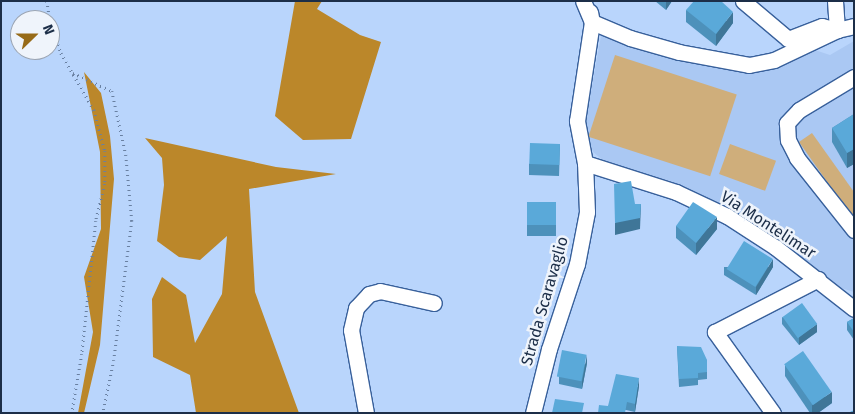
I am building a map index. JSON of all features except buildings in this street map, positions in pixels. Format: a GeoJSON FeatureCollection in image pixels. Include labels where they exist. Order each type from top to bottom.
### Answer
{"type":"FeatureCollection","features":[{"type":"Feature","properties":{"kind":"street"},"geometry":{"type":"LineString","coordinates":[[583,1],[592,22],[630,38],[679,52],[749,65],[774,60],[837,30],[854,26]]}},
{"type":"Feature","properties":{"kind":"street"},"geometry":{"type":"LineString","coordinates":[[587,1],[592,22]]}},
{"type":"Feature","properties":{"kind":"street"},"geometry":{"type":"LineString","coordinates":[[743,1],[788,39],[822,26],[837,30]]}},
{"type":"Feature","properties":{"kind":"street"},"geometry":{"type":"LineString","coordinates":[[835,1],[837,30]]}},
{"type":"Feature","properties":{"kind":"street","name":"Strada Scaravaglio"},"geometry":{"type":"LineString","coordinates":[[533,413],[548,349],[577,264],[587,212],[585,163],[577,121],[592,22]]}},
{"type":"Feature","properties":{"kind":"street"},"geometry":{"type":"LineString","coordinates":[[854,77],[799,110],[787,123],[788,140],[797,158],[854,230]]}},
{"type":"Feature","properties":{"kind":"street","name":"Via Montelimar"},"geometry":{"type":"LineString","coordinates":[[585,163],[676,192],[727,216],[818,279],[854,309]]}},
{"type":"Feature","properties":{"kind":"street","name":"Via Montelimar"},"geometry":{"type":"LineString","coordinates":[[773,413],[715,332],[818,279]]}},
{"type":"Feature","properties":{"kind":"street"},"geometry":{"type":"LineString","coordinates":[[366,413],[350,330],[356,308],[369,294],[380,291],[434,303]]}},
{"type":"Feature","properties":{"kind":"path"},"geometry":{"type":"LineString","coordinates":[[60,50],[94,110],[104,151],[105,184],[96,221],[84,344],[72,413]]}},
{"type":"Feature","properties":{"kind":"path"},"geometry":{"type":"LineString","coordinates":[[72,72],[112,91],[126,155],[132,221],[114,360],[104,413]]}},
{"type":"Feature","properties":{"kind":"shaded area"},"geometry":{"type":"Polygon","coordinates":[[[295,1],[322,1],[317,9],[360,35],[381,42],[351,139],[303,140],[275,116],[295,1]]]}},
{"type":"Feature","properties":{"kind":"shaded area"},"geometry":{"type":"Polygon","coordinates":[[[602,30],[678,55],[745,72],[776,68],[815,50],[830,55],[854,41],[854,292],[841,288],[708,199],[671,181],[630,171],[604,161],[593,152],[587,132],[587,114],[602,30]]]}},
{"type":"Feature","properties":{"kind":"shaded area"},"geometry":{"type":"Polygon","coordinates":[[[615,55],[737,95],[710,176],[588,137],[615,55]]]}},
{"type":"Feature","properties":{"kind":"shaded area"},"geometry":{"type":"Polygon","coordinates":[[[84,72],[101,93],[110,136],[114,179],[100,345],[84,413],[78,413],[93,332],[84,277],[101,229],[100,152],[84,72]]]}},
{"type":"Feature","properties":{"kind":"shaded area"},"geometry":{"type":"Polygon","coordinates":[[[812,133],[854,192],[854,220],[799,142],[812,133]]]}},
{"type":"Feature","properties":{"kind":"shaded area"},"geometry":{"type":"Polygon","coordinates":[[[145,138],[276,167],[336,174],[249,189],[255,292],[299,413],[196,413],[190,375],[153,357],[152,299],[162,277],[186,295],[195,343],[222,294],[227,236],[200,260],[179,257],[157,241],[164,185],[162,158],[145,138]]]}},
{"type":"Feature","properties":{"kind":"shaded area"},"geometry":{"type":"Polygon","coordinates":[[[730,144],[776,161],[765,191],[719,174],[730,144]]]}}]}
